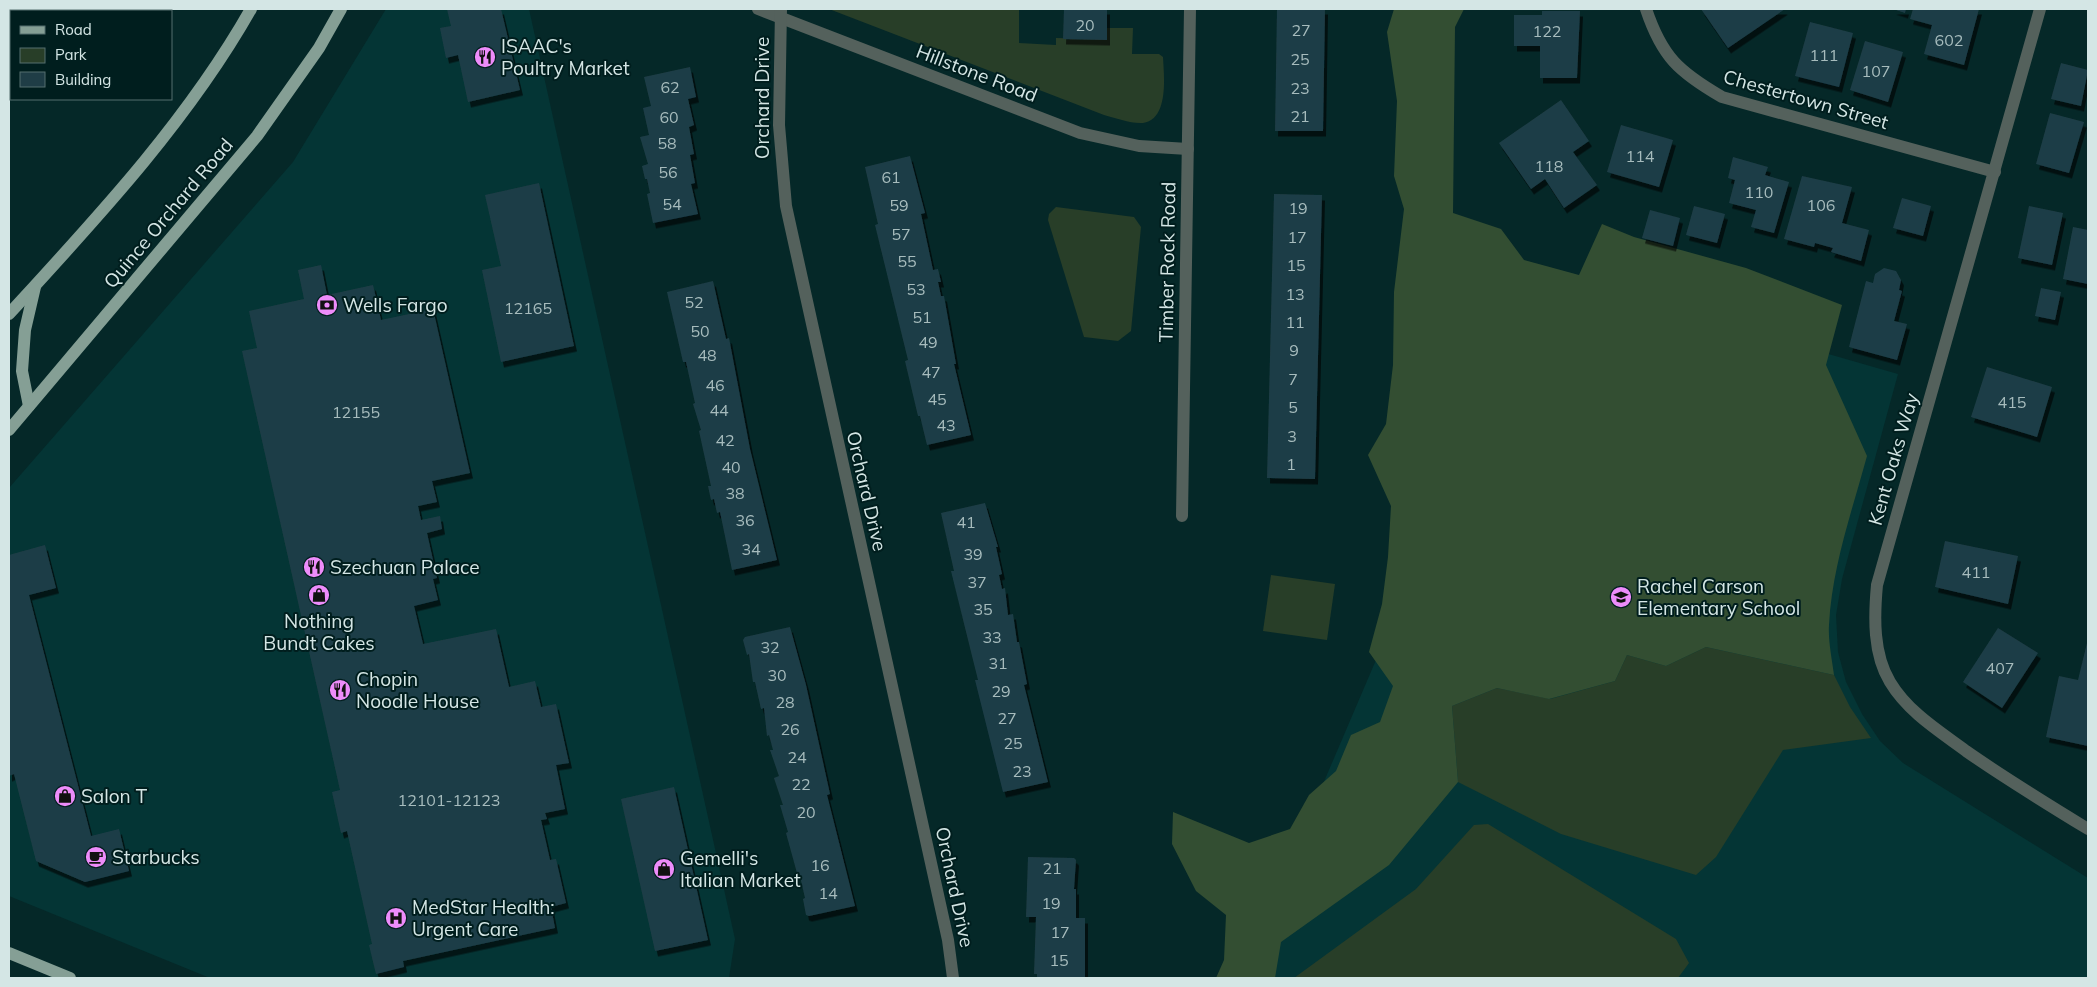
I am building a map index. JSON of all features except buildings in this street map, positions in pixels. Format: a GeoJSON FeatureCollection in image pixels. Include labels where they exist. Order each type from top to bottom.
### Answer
{"type":"FeatureCollection","features":[{"type":"Feature","properties":{"kind":"main road"},"geometry":{"type":"LineString","coordinates":[[9,314],[152,151],[197,92],[250,9]]}},
{"type":"Feature","properties":{"kind":"main road","name":"Quince Orchard Road"},"geometry":{"type":"LineString","coordinates":[[9,430],[257,136],[319,48],[341,9]]}},
{"type":"Feature","properties":{"kind":"main road"},"geometry":{"type":"LineString","coordinates":[[29,406],[22,371],[25,330],[36,285]]}},
{"type":"Feature","properties":{"kind":"main road"},"geometry":{"type":"LineString","coordinates":[[9,953],[70,978]]}},
{"type":"Feature","properties":{"kind":"street","name":"Hillstone Road"},"geometry":{"type":"LineString","coordinates":[[758,9],[781,14],[1080,132],[1139,146],[1188,149]]}},
{"type":"Feature","properties":{"kind":"street","name":"Timber Rock Road"},"geometry":{"type":"LineString","coordinates":[[1182,516],[1190,9]]}},
{"type":"Feature","properties":{"kind":"street","name":"Chestertown Street"},"geometry":{"type":"LineString","coordinates":[[1646,9],[1654,31],[1667,54],[1690,78],[1722,97],[1995,172]]}},
{"type":"Feature","properties":{"kind":"street","name":"Kent Oaks Way"},"geometry":{"type":"LineString","coordinates":[[2040,9],[1877,585],[1874,614],[1877,645],[1890,682],[1911,708],[1937,730],[2008,780],[2088,829]]}},
{"type":"Feature","properties":{"kind":"street","name":"Orchard Drive"},"geometry":{"type":"LineString","coordinates":[[781,14],[779,125],[786,206],[946,931],[953,978]]}},
{"type":"Feature","properties":{"kind":"shaded area"},"geometry":{"type":"Polygon","coordinates":[[[386,9],[529,9],[735,939],[729,978],[210,978],[9,896],[9,488],[293,162],[386,9]]]}},
{"type":"Feature","properties":{"kind":"shaded area","name":"Rachel Carson Elementary School"},"geometry":{"type":"Polygon","coordinates":[[[1662,306],[1898,374],[1842,579],[1836,615],[1838,652],[1846,682],[1862,714],[1880,741],[1903,763],[2088,878],[2088,978],[1240,978],[1438,515],[1662,306]]]}},
{"type":"Feature","properties":{"kind":"green space"},"geometry":{"type":"Polygon","coordinates":[[[829,9],[1019,9],[1019,43],[1056,45],[1056,38],[1102,39],[1103,28],[1133,28],[1132,54],[1159,54],[1163,57],[1164,85],[1161,105],[1157,114],[1151,120],[1143,123],[1129,122],[1104,115],[829,9]]]}},
{"type":"Feature","properties":{"kind":"green space"},"geometry":{"type":"Polygon","coordinates":[[[1394,9],[1464,9],[1455,27],[1453,213],[1501,229],[1524,260],[1579,275],[1602,224],[1634,237],[1746,268],[1842,305],[1826,365],[1867,456],[1834,582],[1829,631],[1834,675],[1706,647],[1666,666],[1627,655],[1615,681],[1549,699],[1497,688],[1452,706],[1458,782],[1389,865],[1281,942],[1275,978],[1216,978],[1224,960],[1226,915],[1196,891],[1172,844],[1173,812],[1249,843],[1290,829],[1309,795],[1336,771],[1351,735],[1380,722],[1393,686],[1369,652],[1382,604],[1388,557],[1391,506],[1368,455],[1386,424],[1393,365],[1394,292],[1404,209],[1394,176],[1397,101],[1387,32],[1394,9]]]}},
{"type":"Feature","properties":{"kind":"green space"},"geometry":{"type":"Polygon","coordinates":[[[1056,207],[1134,217],[1141,227],[1131,331],[1118,341],[1084,337],[1048,220],[1049,214],[1056,207]]]}},
{"type":"Feature","properties":{"kind":"green space"},"geometry":{"type":"Polygon","coordinates":[[[1271,575],[1335,584],[1327,640],[1263,631],[1271,575]]]}},
{"type":"Feature","properties":{"kind":"green space"},"geometry":{"type":"Polygon","coordinates":[[[1706,647],[1834,675],[1850,707],[1871,738],[1783,750],[1716,857],[1696,875],[1561,834],[1458,782],[1452,706],[1497,688],[1550,699],[1615,681],[1627,655],[1666,666],[1706,647]]]}},
{"type":"Feature","properties":{"kind":"green space"},"geometry":{"type":"Polygon","coordinates":[[[1488,824],[1676,939],[1689,963],[1678,978],[1294,978],[1416,889],[1474,825],[1488,824]]]}},
{"type":"Feature","properties":{"kind":"place","name":"ISAAC's Poultry Market"},"geometry":{"type":"Point","coordinates":[485,57]}},
{"type":"Feature","properties":{"kind":"place","name":"Wells Fargo"},"geometry":{"type":"Point","coordinates":[327,305]}},
{"type":"Feature","properties":{"kind":"place","name":"Szechuan Palace"},"geometry":{"type":"Point","coordinates":[314,567]}},
{"type":"Feature","properties":{"kind":"place","name":"Nothing Bundt Cakes"},"geometry":{"type":"Point","coordinates":[319,595]}},
{"type":"Feature","properties":{"kind":"place","name":"Rachel Carson Elementary School"},"geometry":{"type":"Point","coordinates":[1621,597]}},
{"type":"Feature","properties":{"kind":"place","name":"Chopin Noodle House"},"geometry":{"type":"Point","coordinates":[340,690]}},
{"type":"Feature","properties":{"kind":"place","name":"Salon T"},"geometry":{"type":"Point","coordinates":[65,796]}},
{"type":"Feature","properties":{"kind":"place","name":"Starbucks"},"geometry":{"type":"Point","coordinates":[96,857]}},
{"type":"Feature","properties":{"kind":"place","name":"Gemelli's Italian Market"},"geometry":{"type":"Point","coordinates":[664,869]}},
{"type":"Feature","properties":{"kind":"place","name":"MedStar Health: Urgent Care"},"geometry":{"type":"Point","coordinates":[396,918]}}]}
